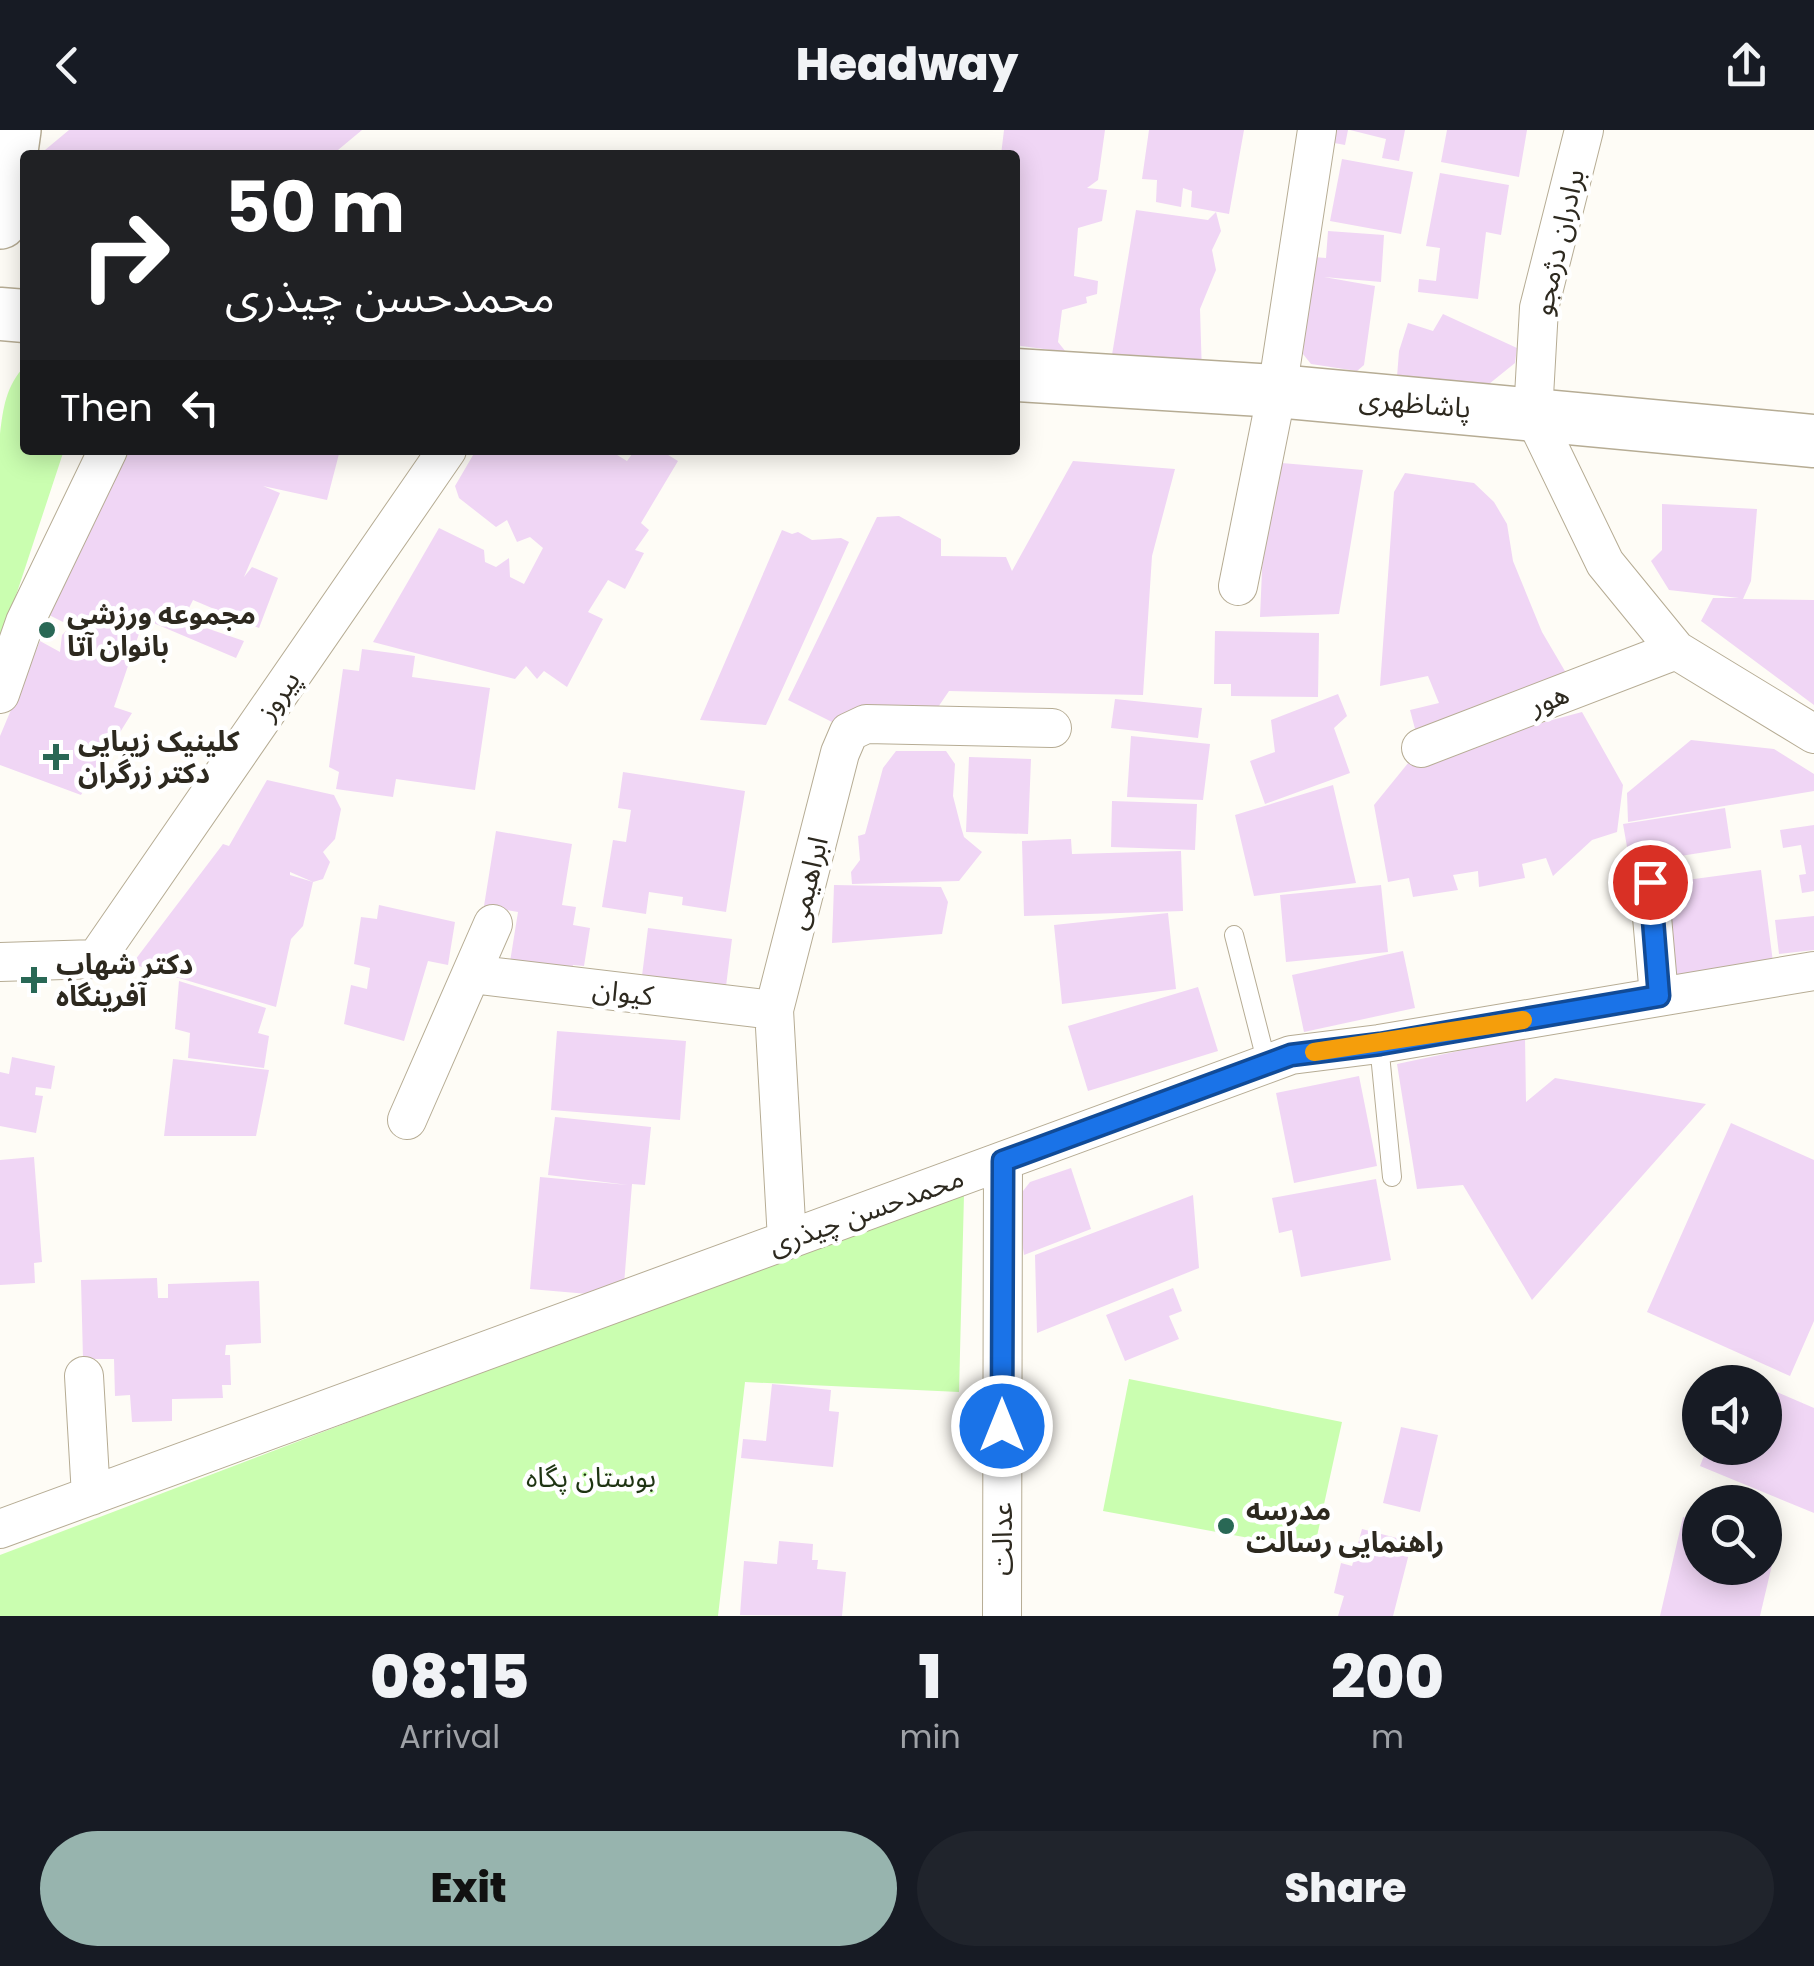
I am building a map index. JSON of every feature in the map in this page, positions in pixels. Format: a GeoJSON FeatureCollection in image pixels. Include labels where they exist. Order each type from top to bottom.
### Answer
{"type":"FeatureCollection","features":[{"type":"Feature","properties":{"kind":"main road"},"geometry":{"type":"LineString","coordinates":[[0,221],[13,130]]}},
{"type":"Feature","properties":{"kind":"main road","name":"پاشاظهری"},"geometry":{"type":"LineString","coordinates":[[1020,376],[1277,391],[1814,442]]}},
{"type":"Feature","properties":{"kind":"street"},"geometry":{"type":"LineString","coordinates":[[1238,586],[1277,391],[1317,130]]}},
{"type":"Feature","properties":{"kind":"street","name":"برادران دژمجو"},"geometry":{"type":"LineString","coordinates":[[1533,414],[1539,308],[1584,130]]}},
{"type":"Feature","properties":{"kind":"street"},"geometry":{"type":"LineString","coordinates":[[1533,414],[1604,563],[1676,650],[1814,734]]}},
{"type":"Feature","properties":{"kind":"street"},"geometry":{"type":"LineString","coordinates":[[0,694],[25,622],[106,455]]}},
{"type":"Feature","properties":{"kind":"street","name":"پیروز"},"geometry":{"type":"LineString","coordinates":[[0,962],[96,960],[444,455]]}},
{"type":"Feature","properties":{"kind":"street","name":"هور"},"geometry":{"type":"LineString","coordinates":[[1421,748],[1676,650]]}},
{"type":"Feature","properties":{"kind":"street","name":"ابراهیمی"},"geometry":{"type":"LineString","coordinates":[[787,1240],[774,1010],[840,753],[849,732],[866,724],[1052,728]]}},
{"type":"Feature","properties":{"kind":"street"},"geometry":{"type":"LineString","coordinates":[[1650,882],[1659,996]]}},
{"type":"Feature","properties":{"kind":"street"},"geometry":{"type":"LineString","coordinates":[[407,1120],[493,924]]}},
{"type":"Feature","properties":{"kind":"street","name":"محمدحسن چیذری"},"geometry":{"type":"LineString","coordinates":[[0,1530],[1291,1055],[1380,1044],[1814,972]]}},
{"type":"Feature","properties":{"kind":"street","name":"کیوان"},"geometry":{"type":"LineString","coordinates":[[471,974],[774,1010]]}},
{"type":"Feature","properties":{"kind":"street","name":"عدالت"},"geometry":{"type":"LineString","coordinates":[[1002,1616],[1003,1161]]}},
{"type":"Feature","properties":{"kind":"street"},"geometry":{"type":"LineString","coordinates":[[84,1376],[91,1496]]}},
{"type":"Feature","properties":{"kind":"lane"},"geometry":{"type":"LineString","coordinates":[[1234,934],[1267,1064]]}},
{"type":"Feature","properties":{"kind":"lane"},"geometry":{"type":"LineString","coordinates":[[1380,1044],[1392,1177]]}},
{"type":"Feature","properties":{"kind":"green space"},"geometry":{"type":"Polygon","coordinates":[[[19,373],[20,455],[62,455],[0,644],[0,434],[4,407],[19,373]]]}},
{"type":"Feature","properties":{"kind":"green space","name":"بوستان پگاه"},"geometry":{"type":"Polygon","coordinates":[[[964,1195],[959,1392],[745,1382],[718,1616],[0,1616],[0,1555],[725,1279],[964,1195]]]}},
{"type":"Feature","properties":{"kind":"green space"},"geometry":{"type":"Polygon","coordinates":[[[1129,1379],[1342,1422],[1314,1550],[1103,1511],[1129,1379]]]}},
{"type":"Feature","properties":{"kind":"building"},"geometry":{"type":"Polygon","coordinates":[[[69,130],[362,130],[338,150],[45,150],[69,130]]]}},
{"type":"Feature","properties":{"kind":"building"},"geometry":{"type":"Polygon","coordinates":[[[1004,130],[1105,130],[1098,180],[1087,188],[1107,190],[1102,221],[1078,228],[1074,276],[1098,281],[1097,294],[1086,297],[1087,303],[1062,310],[1058,342],[1066,352],[1020,346],[1020,150],[1002,150],[1004,130]]]}},
{"type":"Feature","properties":{"kind":"building"},"geometry":{"type":"Polygon","coordinates":[[[1149,130],[1244,130],[1229,214],[1191,207],[1192,191],[1183,188],[1181,207],[1156,202],[1157,180],[1142,179],[1149,130]]]}},
{"type":"Feature","properties":{"kind":"building"},"geometry":{"type":"Polygon","coordinates":[[[1326,130],[1348,130],[1345,145],[1324,141],[1326,130]]]}},
{"type":"Feature","properties":{"kind":"building"},"geometry":{"type":"Polygon","coordinates":[[[1350,130],[1405,130],[1399,161],[1382,158],[1386,139],[1350,130]]]}},
{"type":"Feature","properties":{"kind":"building"},"geometry":{"type":"Polygon","coordinates":[[[1447,130],[1527,130],[1519,177],[1441,162],[1447,130]]]}},
{"type":"Feature","properties":{"kind":"building"},"geometry":{"type":"Polygon","coordinates":[[[1342,159],[1413,172],[1401,234],[1330,221],[1342,159]]]}},
{"type":"Feature","properties":{"kind":"building"},"geometry":{"type":"Polygon","coordinates":[[[1440,173],[1509,185],[1501,235],[1486,232],[1478,299],[1418,292],[1419,279],[1436,281],[1440,248],[1426,246],[1440,173]]]}},
{"type":"Feature","properties":{"kind":"building"},"geometry":{"type":"Polygon","coordinates":[[[1136,210],[1208,220],[1216,212],[1221,231],[1212,250],[1216,270],[1200,309],[1202,375],[1110,367],[1136,210]]]}},
{"type":"Feature","properties":{"kind":"building"},"geometry":{"type":"Polygon","coordinates":[[[1328,231],[1384,235],[1381,282],[1324,277],[1375,286],[1364,365],[1357,371],[1311,364],[1303,354],[1313,257],[1326,258],[1328,231]]]}},
{"type":"Feature","properties":{"kind":"building"},"geometry":{"type":"Polygon","coordinates":[[[1443,314],[1517,348],[1515,363],[1489,384],[1397,377],[1399,351],[1408,323],[1433,331],[1443,314]]]}},
{"type":"Feature","properties":{"kind":"building"},"geometry":{"type":"Polygon","coordinates":[[[125,455],[339,455],[327,500],[263,486],[280,493],[244,577],[252,567],[278,578],[259,628],[193,600],[183,620],[244,641],[236,658],[144,619],[114,707],[132,713],[81,795],[0,765],[0,736],[40,641],[60,652],[62,635],[71,626],[49,615],[125,455]]]}},
{"type":"Feature","properties":{"kind":"building"},"geometry":{"type":"Polygon","coordinates":[[[473,455],[617,455],[627,461],[631,455],[668,455],[678,461],[641,523],[649,530],[635,550],[644,553],[625,589],[608,580],[588,612],[603,619],[567,687],[544,671],[537,679],[526,666],[515,679],[373,642],[439,528],[484,550],[485,562],[496,567],[509,558],[510,577],[524,584],[543,548],[530,537],[517,542],[507,520],[496,527],[459,498],[455,486],[473,455]]]}},
{"type":"Feature","properties":{"kind":"building"},"geometry":{"type":"Polygon","coordinates":[[[1073,461],[1175,469],[1152,556],[1143,695],[949,691],[930,719],[842,727],[788,700],[877,517],[899,516],[941,539],[941,556],[1006,557],[1012,571],[1073,461]]]}},
{"type":"Feature","properties":{"kind":"building"},"geometry":{"type":"Polygon","coordinates":[[[1269,462],[1363,470],[1339,614],[1260,617],[1269,462]]]}},
{"type":"Feature","properties":{"kind":"building"},"geometry":{"type":"Polygon","coordinates":[[[1405,473],[1474,483],[1494,502],[1507,524],[1513,561],[1542,632],[1569,678],[1418,740],[1410,710],[1439,703],[1428,676],[1380,686],[1394,492],[1405,473]]]}},
{"type":"Feature","properties":{"kind":"building"},"geometry":{"type":"Polygon","coordinates":[[[1662,504],[1757,509],[1751,581],[1743,599],[1814,600],[1814,705],[1701,621],[1713,598],[1739,598],[1669,590],[1651,561],[1662,550],[1662,504]]]}},
{"type":"Feature","properties":{"kind":"building"},"geometry":{"type":"Polygon","coordinates":[[[782,530],[798,532],[812,540],[841,538],[849,542],[766,725],[700,720],[782,530]]]}},
{"type":"Feature","properties":{"kind":"building"},"geometry":{"type":"Polygon","coordinates":[[[1215,631],[1319,633],[1318,697],[1231,696],[1231,684],[1214,684],[1215,631]]]}},
{"type":"Feature","properties":{"kind":"building"},"geometry":{"type":"Polygon","coordinates":[[[362,649],[415,656],[412,677],[490,688],[475,790],[396,779],[393,797],[336,789],[339,772],[329,767],[343,669],[359,671],[362,649]]]}},
{"type":"Feature","properties":{"kind":"building"},"geometry":{"type":"Polygon","coordinates":[[[1338,694],[1347,716],[1334,728],[1350,773],[1265,804],[1250,761],[1275,752],[1271,720],[1338,694]]]}},
{"type":"Feature","properties":{"kind":"building"},"geometry":{"type":"Polygon","coordinates":[[[1115,699],[1202,708],[1198,738],[1111,728],[1115,699]]]}},
{"type":"Feature","properties":{"kind":"building"},"geometry":{"type":"Polygon","coordinates":[[[1582,712],[1623,785],[1617,832],[1592,840],[1553,876],[1546,858],[1522,864],[1525,878],[1479,887],[1478,871],[1453,875],[1458,890],[1413,897],[1409,878],[1388,882],[1374,805],[1413,757],[1582,712]]]}},
{"type":"Feature","properties":{"kind":"building"},"geometry":{"type":"Polygon","coordinates":[[[1131,736],[1210,744],[1203,800],[1127,797],[1131,736]]]}},
{"type":"Feature","properties":{"kind":"building"},"geometry":{"type":"Polygon","coordinates":[[[1691,740],[1774,749],[1814,774],[1814,791],[1628,822],[1627,793],[1691,740]]]}},
{"type":"Feature","properties":{"kind":"building"},"geometry":{"type":"Polygon","coordinates":[[[896,751],[946,751],[955,764],[953,796],[964,837],[982,852],[959,881],[852,884],[851,872],[860,860],[858,836],[865,834],[883,768],[896,751]]]}},
{"type":"Feature","properties":{"kind":"building"},"geometry":{"type":"Polygon","coordinates":[[[969,757],[1031,759],[1028,834],[966,832],[969,757]]]}},
{"type":"Feature","properties":{"kind":"building"},"geometry":{"type":"Polygon","coordinates":[[[623,772],[745,791],[726,912],[682,905],[683,897],[649,892],[646,914],[602,907],[613,840],[626,842],[631,810],[618,808],[623,772]]]}},
{"type":"Feature","properties":{"kind":"building"},"geometry":{"type":"Polygon","coordinates":[[[267,780],[334,795],[341,809],[335,839],[323,852],[330,862],[323,879],[313,882],[303,926],[291,939],[276,1007],[132,964],[223,844],[229,846],[267,780]]]}},
{"type":"Feature","properties":{"kind":"building"},"geometry":{"type":"Polygon","coordinates":[[[1333,785],[1356,883],[1254,896],[1235,815],[1333,785]]]}},
{"type":"Feature","properties":{"kind":"building"},"geometry":{"type":"Polygon","coordinates":[[[1112,801],[1197,804],[1195,850],[1111,847],[1112,801]]]}},
{"type":"Feature","properties":{"kind":"building"},"geometry":{"type":"Polygon","coordinates":[[[1725,808],[1731,848],[1630,864],[1623,824],[1725,808]]]}},
{"type":"Feature","properties":{"kind":"building"},"geometry":{"type":"Polygon","coordinates":[[[1814,825],[1814,891],[1802,893],[1799,875],[1806,874],[1801,845],[1783,848],[1780,830],[1814,825]]]}},
{"type":"Feature","properties":{"kind":"building"},"geometry":{"type":"Polygon","coordinates":[[[496,831],[572,844],[562,905],[576,907],[573,925],[590,928],[584,966],[573,965],[571,978],[509,968],[518,912],[484,906],[496,831]]]}},
{"type":"Feature","properties":{"kind":"building"},"geometry":{"type":"Polygon","coordinates":[[[1071,839],[1072,854],[1181,851],[1183,911],[1024,916],[1022,841],[1071,839]]]}},
{"type":"Feature","properties":{"kind":"building"},"geometry":{"type":"Polygon","coordinates":[[[1761,870],[1773,962],[1669,976],[1657,884],[1761,870]]]}},
{"type":"Feature","properties":{"kind":"building"},"geometry":{"type":"Polygon","coordinates":[[[834,885],[941,887],[948,902],[942,934],[832,943],[834,885]]]}},
{"type":"Feature","properties":{"kind":"building"},"geometry":{"type":"Polygon","coordinates":[[[1381,885],[1388,952],[1286,962],[1280,895],[1381,885]]]}},
{"type":"Feature","properties":{"kind":"building"},"geometry":{"type":"Polygon","coordinates":[[[379,905],[455,922],[448,965],[428,961],[404,1041],[344,1024],[351,985],[367,989],[370,968],[354,964],[361,917],[377,919],[379,905]]]}},
{"type":"Feature","properties":{"kind":"building"},"geometry":{"type":"Polygon","coordinates":[[[1168,913],[1176,989],[1062,1004],[1054,925],[1168,913]]]}},
{"type":"Feature","properties":{"kind":"building"},"geometry":{"type":"Polygon","coordinates":[[[1814,916],[1814,950],[1779,954],[1775,920],[1814,916]]]}},
{"type":"Feature","properties":{"kind":"building"},"geometry":{"type":"Polygon","coordinates":[[[648,928],[732,939],[725,994],[641,984],[648,928]]]}},
{"type":"Feature","properties":{"kind":"building"},"geometry":{"type":"Polygon","coordinates":[[[1403,951],[1415,1008],[1304,1032],[1292,975],[1403,951]]]}},
{"type":"Feature","properties":{"kind":"building"},"geometry":{"type":"Polygon","coordinates":[[[179,981],[266,1008],[258,1033],[269,1036],[264,1068],[188,1058],[190,1033],[175,1029],[179,981]]]}},
{"type":"Feature","properties":{"kind":"building"},"geometry":{"type":"Polygon","coordinates":[[[1198,987],[1218,1051],[1088,1091],[1068,1026],[1198,987]]]}},
{"type":"Feature","properties":{"kind":"building"},"geometry":{"type":"Polygon","coordinates":[[[557,1031],[686,1041],[680,1120],[551,1110],[557,1031]]]}},
{"type":"Feature","properties":{"kind":"building"},"geometry":{"type":"Polygon","coordinates":[[[1525,1037],[1526,1102],[1555,1078],[1706,1104],[1532,1300],[1463,1185],[1417,1189],[1397,1064],[1525,1037]]]}},
{"type":"Feature","properties":{"kind":"building"},"geometry":{"type":"Polygon","coordinates":[[[12,1057],[55,1066],[51,1089],[36,1087],[35,1095],[43,1096],[36,1133],[0,1126],[0,1072],[9,1074],[12,1057]]]}},
{"type":"Feature","properties":{"kind":"building"},"geometry":{"type":"Polygon","coordinates":[[[173,1059],[269,1070],[256,1136],[164,1136],[173,1059]]]}},
{"type":"Feature","properties":{"kind":"building"},"geometry":{"type":"Polygon","coordinates":[[[1359,1076],[1377,1166],[1294,1183],[1276,1093],[1359,1076]]]}},
{"type":"Feature","properties":{"kind":"building"},"geometry":{"type":"Polygon","coordinates":[[[555,1117],[651,1127],[645,1185],[632,1184],[623,1297],[530,1289],[540,1177],[628,1185],[548,1175],[555,1117]]]}},
{"type":"Feature","properties":{"kind":"building"},"geometry":{"type":"Polygon","coordinates":[[[1731,1123],[1814,1160],[1814,1321],[1790,1376],[1782,1372],[1782,1365],[1765,1365],[1647,1312],[1731,1123]]]}},
{"type":"Feature","properties":{"kind":"building"},"geometry":{"type":"Polygon","coordinates":[[[34,1157],[42,1262],[34,1263],[35,1283],[0,1285],[0,1160],[34,1157]]]}},
{"type":"Feature","properties":{"kind":"building"},"geometry":{"type":"Polygon","coordinates":[[[1071,1168],[1091,1229],[1024,1255],[1016,1200],[1030,1182],[1071,1168]]]}},
{"type":"Feature","properties":{"kind":"building"},"geometry":{"type":"Polygon","coordinates":[[[1376,1179],[1391,1260],[1301,1277],[1292,1230],[1279,1233],[1272,1198],[1376,1179]]]}},
{"type":"Feature","properties":{"kind":"building"},"geometry":{"type":"Polygon","coordinates":[[[1193,1195],[1199,1268],[1037,1333],[1035,1255],[1193,1195]]]}},
{"type":"Feature","properties":{"kind":"building"},"geometry":{"type":"Polygon","coordinates":[[[157,1278],[158,1298],[168,1298],[168,1284],[259,1281],[261,1343],[226,1345],[231,1385],[222,1385],[223,1398],[172,1399],[172,1421],[132,1422],[130,1395],[115,1396],[114,1359],[83,1359],[81,1280],[157,1278]]]}},
{"type":"Feature","properties":{"kind":"building"},"geometry":{"type":"Polygon","coordinates":[[[1173,1288],[1182,1311],[1169,1316],[1179,1339],[1125,1361],[1106,1315],[1173,1288]]]}},
{"type":"Feature","properties":{"kind":"building"},"geometry":{"type":"Polygon","coordinates":[[[772,1384],[831,1390],[829,1411],[839,1412],[833,1467],[741,1458],[743,1439],[766,1441],[772,1384]]]}},
{"type":"Feature","properties":{"kind":"building"},"geometry":{"type":"Polygon","coordinates":[[[1782,1394],[1814,1408],[1814,1513],[1782,1500],[1782,1485],[1746,1485],[1700,1466],[1782,1465],[1782,1394]]]}},
{"type":"Feature","properties":{"kind":"building"},"geometry":{"type":"Polygon","coordinates":[[[1401,1427],[1438,1435],[1420,1512],[1383,1503],[1401,1427]]]}},
{"type":"Feature","properties":{"kind":"building"},"geometry":{"type":"Polygon","coordinates":[[[1682,1521],[1682,1585],[1767,1585],[1760,1616],[1660,1616],[1682,1521]]]}},
{"type":"Feature","properties":{"kind":"building"},"geometry":{"type":"Polygon","coordinates":[[[1362,1529],[1412,1542],[1393,1616],[1338,1616],[1344,1596],[1334,1593],[1341,1563],[1352,1566],[1362,1529]]]}},
{"type":"Feature","properties":{"kind":"building"},"geometry":{"type":"Polygon","coordinates":[[[779,1541],[813,1544],[812,1560],[818,1560],[817,1569],[846,1572],[842,1616],[740,1615],[744,1561],[777,1564],[779,1541]]]}},
{"type":"Feature","properties":{"kind":"slow traffic"},"geometry":{"type":"LineString","coordinates":[[1314,1052],[1523,1020]]}},
{"type":"Feature","properties":{"kind":"place","name":"مجموعه ورزشی بانوان آتا"},"geometry":{"type":"Point","coordinates":[47,630]}},
{"type":"Feature","properties":{"kind":"place","name":"کلینیک زیبایی دکتر زرگران"},"geometry":{"type":"Point","coordinates":[56,757]}},
{"type":"Feature","properties":{"kind":"place","name":"دکتر شهاب آفرینگاه"},"geometry":{"type":"Point","coordinates":[34,980]}},
{"type":"Feature","properties":{"kind":"place","name":"مدرسه راهنمایی رسالت"},"geometry":{"type":"Point","coordinates":[1226,1526]}},
{"type":"Feature","properties":{"kind":"route"},"geometry":{"type":"LineString","coordinates":[[1002,1426],[1003,1161],[1291,1055],[1380,1044],[1659,996],[1650,882]]}}]}
